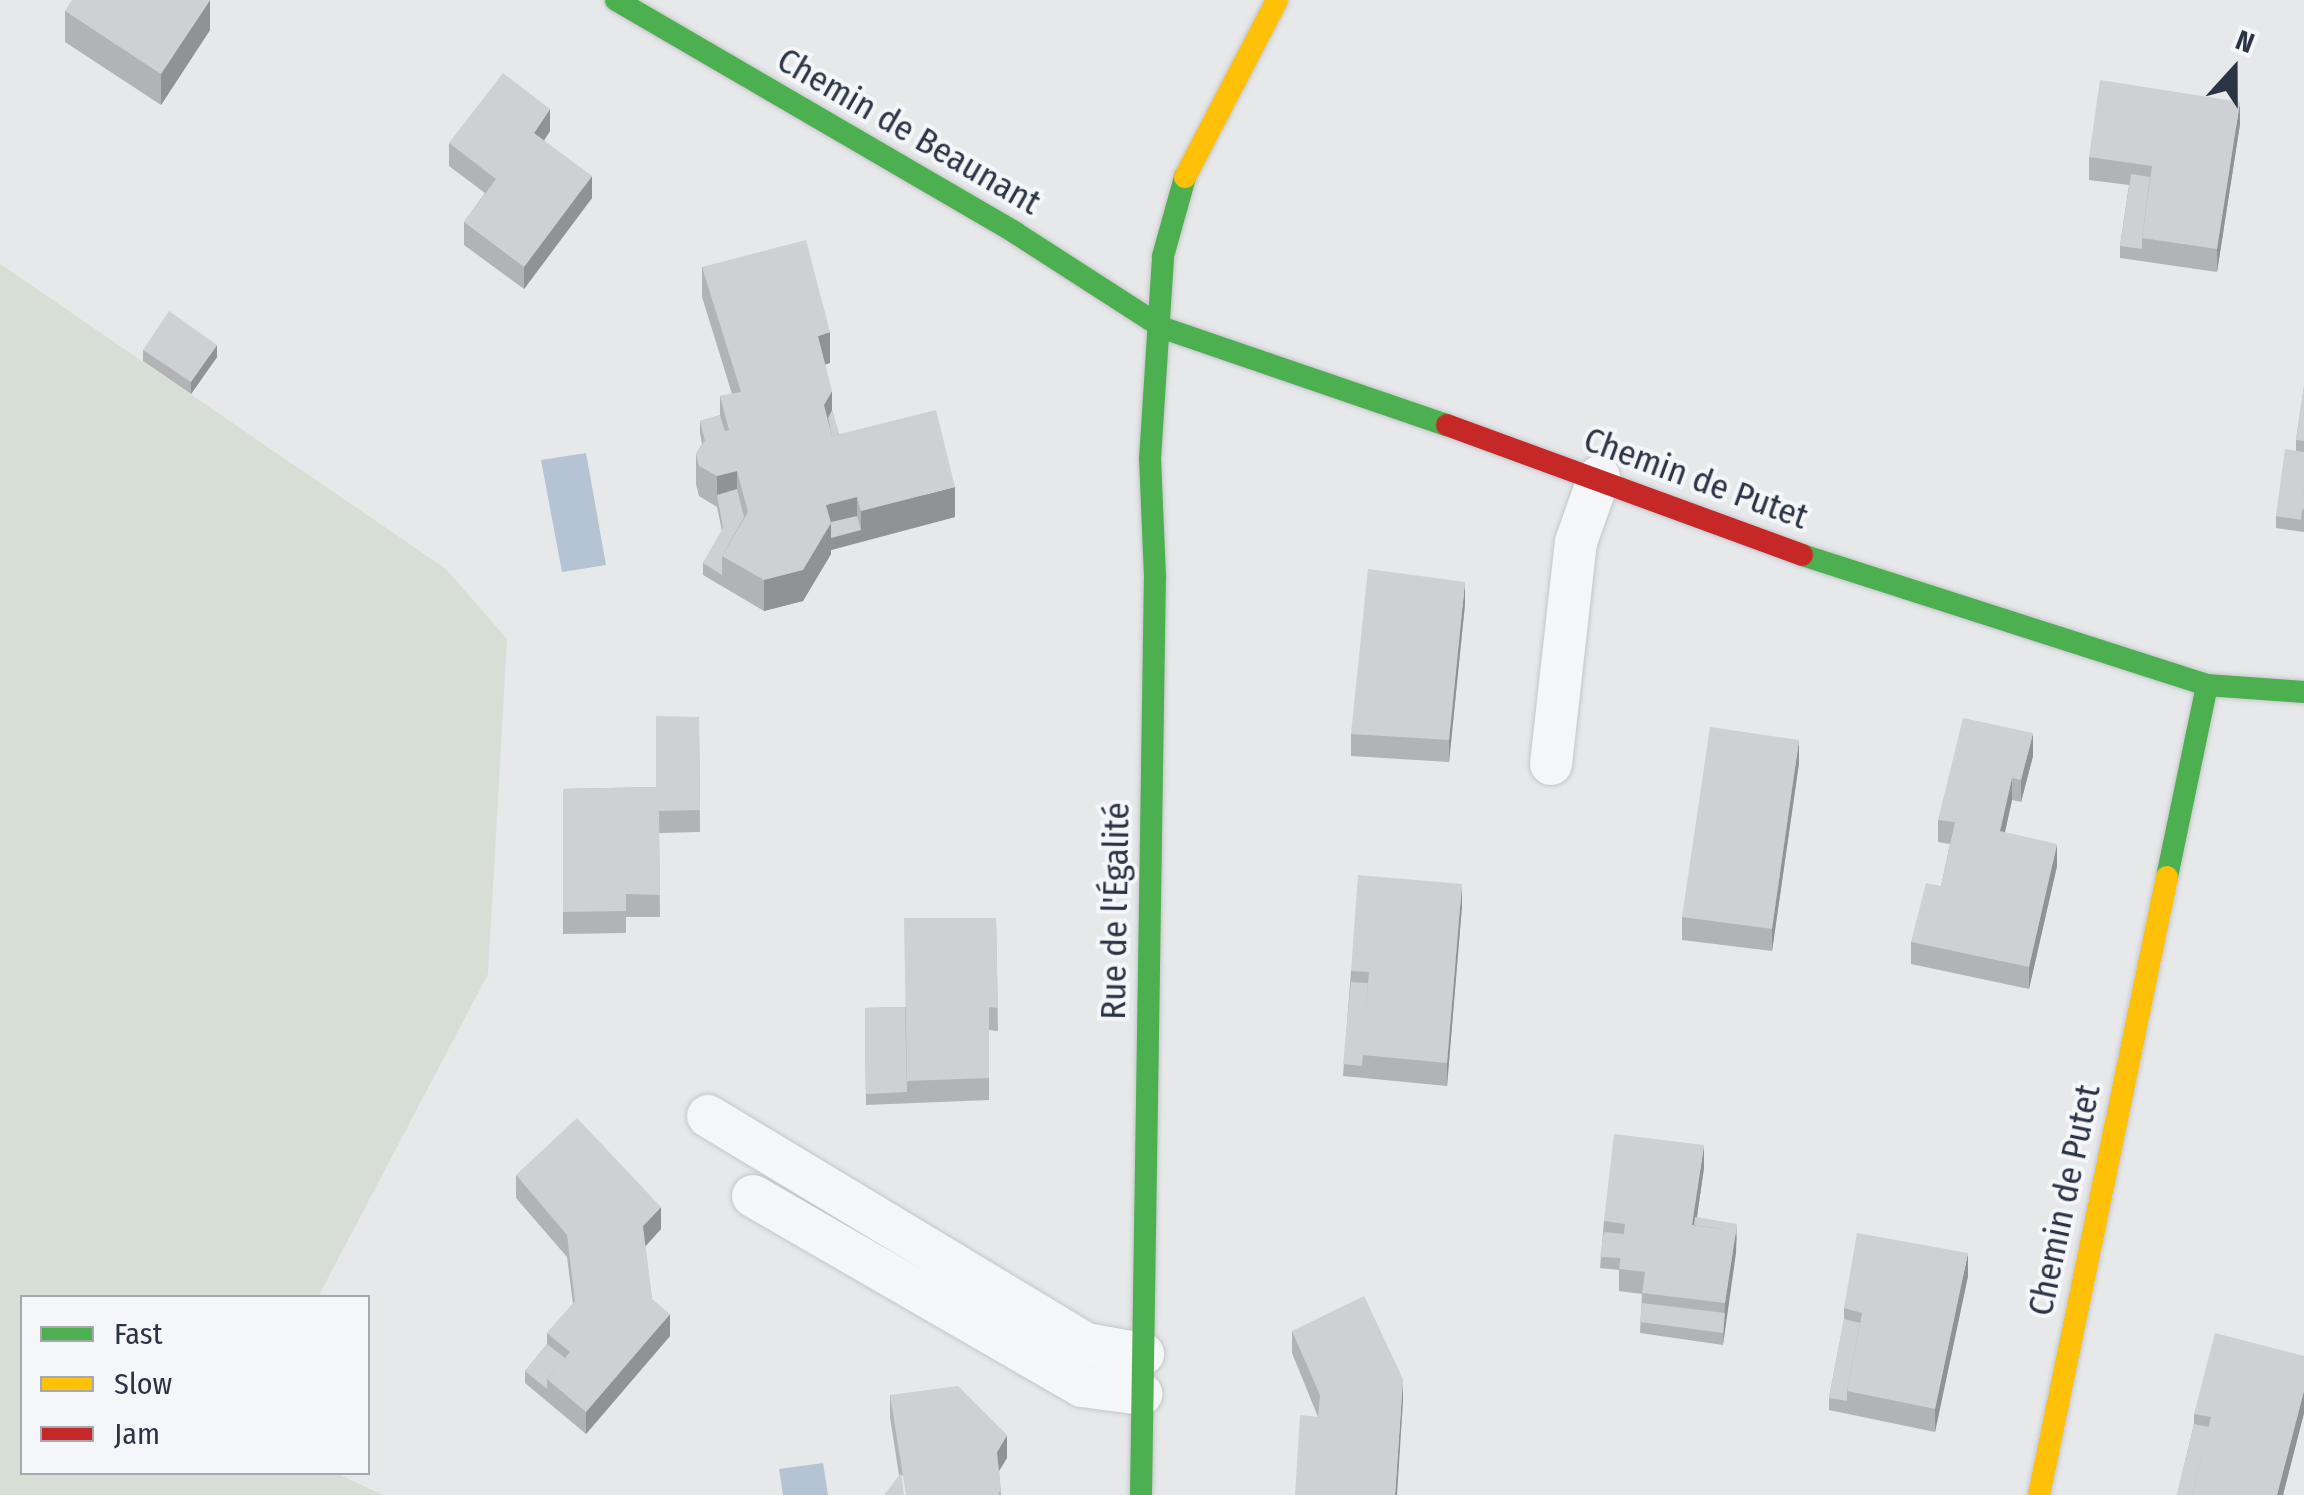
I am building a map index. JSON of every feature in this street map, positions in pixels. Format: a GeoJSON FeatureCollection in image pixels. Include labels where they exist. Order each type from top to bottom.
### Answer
{"type":"FeatureCollection","features":[{"type":"Feature","properties":{"kind":"street","name":"Chemin de Beaunant"},"geometry":{"type":"LineString","coordinates":[[616,0],[1014,232],[1164,328]]}},
{"type":"Feature","properties":{"kind":"street","name":"Rue de l'Égalité"},"geometry":{"type":"LineString","coordinates":[[1142,1495],[1155,577],[1150,460],[1164,328],[1163,256],[1187,172],[1277,0]]}},
{"type":"Feature","properties":{"kind":"street","name":"Chemin de Putet"},"geometry":{"type":"LineString","coordinates":[[1164,328],[1599,478],[1791,551],[2207,684],[2304,692]]}},
{"type":"Feature","properties":{"kind":"street","name":"Chemin de Putet"},"geometry":{"type":"LineString","coordinates":[[2038,1495],[2207,684]]}},
{"type":"Feature","properties":{"kind":"lane"},"geometry":{"type":"LineString","coordinates":[[1551,764],[1576,542],[1599,478]]}},
{"type":"Feature","properties":{"kind":"lane"},"geometry":{"type":"LineString","coordinates":[[708,1116],[1142,1374]]}},
{"type":"Feature","properties":{"kind":"lane"},"geometry":{"type":"LineString","coordinates":[[753,1196],[1082,1386],[1142,1374]]}},
{"type":"Feature","properties":{"kind":"shaded area"},"geometry":{"type":"Polygon","coordinates":[[[0,264],[446,569],[507,639],[488,974],[319,1295],[20,1295],[20,1475],[340,1475],[383,1495],[0,1495],[0,264]]]}},
{"type":"Feature","properties":{"kind":"water"},"geometry":{"type":"Polygon","coordinates":[[[586,453],[606,565],[562,572],[541,460],[586,453]]]}},
{"type":"Feature","properties":{"kind":"water"},"geometry":{"type":"Polygon","coordinates":[[[823,1463],[828,1495],[783,1495],[779,1469],[823,1463]]]}},
{"type":"Feature","properties":{"kind":"building"},"geometry":{"type":"Polygon","coordinates":[[[72,0],[210,0],[161,74],[65,11],[72,0]]]}},
{"type":"Feature","properties":{"kind":"building"},"geometry":{"type":"Polygon","coordinates":[[[503,73],[550,109],[534,133],[592,176],[524,267],[464,222],[496,179],[449,143],[503,73]]]}},
{"type":"Feature","properties":{"kind":"building"},"geometry":{"type":"Polygon","coordinates":[[[2100,80],[2240,102],[2217,249],[2142,238],[2152,166],[2089,157],[2100,80]]]}},
{"type":"Feature","properties":{"kind":"building"},"geometry":{"type":"Polygon","coordinates":[[[2131,174],[2150,177],[2142,249],[2120,246],[2131,174]]]}},
{"type":"Feature","properties":{"kind":"building"},"geometry":{"type":"Polygon","coordinates":[[[806,240],[830,332],[818,336],[832,391],[824,405],[832,436],[936,410],[955,487],[861,511],[857,497],[826,505],[831,523],[803,570],[764,580],[722,556],[748,512],[737,471],[717,476],[699,466],[696,454],[708,436],[729,430],[720,396],[741,392],[702,267],[806,240]]]}},
{"type":"Feature","properties":{"kind":"building"},"geometry":{"type":"Polygon","coordinates":[[[169,311],[217,345],[191,382],[143,350],[169,311]]]}},
{"type":"Feature","properties":{"kind":"building"},"geometry":{"type":"Polygon","coordinates":[[[2304,386],[2304,441],[2296,440],[2304,386]]]}},
{"type":"Feature","properties":{"kind":"building"},"geometry":{"type":"Polygon","coordinates":[[[832,410],[839,434],[832,436],[828,418],[832,410]]]}},
{"type":"Feature","properties":{"kind":"building"},"geometry":{"type":"Polygon","coordinates":[[[720,415],[725,432],[708,436],[705,441],[700,421],[720,415]]]}},
{"type":"Feature","properties":{"kind":"building"},"geometry":{"type":"Polygon","coordinates":[[[2285,449],[2304,452],[2301,520],[2276,516],[2285,449]]]}},
{"type":"Feature","properties":{"kind":"building"},"geometry":{"type":"Polygon","coordinates":[[[737,489],[744,517],[722,556],[722,575],[703,563],[723,528],[717,495],[737,489]]]}},
{"type":"Feature","properties":{"kind":"building"},"geometry":{"type":"Polygon","coordinates":[[[857,516],[861,530],[831,538],[831,522],[857,516]]]}},
{"type":"Feature","properties":{"kind":"building"},"geometry":{"type":"Polygon","coordinates":[[[1368,569],[1465,582],[1449,740],[1351,734],[1368,569]]]}},
{"type":"Feature","properties":{"kind":"building"},"geometry":{"type":"Polygon","coordinates":[[[656,716],[699,717],[700,810],[659,811],[660,895],[626,894],[626,911],[563,912],[563,789],[656,787],[656,716]]]}},
{"type":"Feature","properties":{"kind":"building"},"geometry":{"type":"Polygon","coordinates":[[[1963,718],[2033,733],[2021,780],[2012,778],[2000,831],[2057,844],[2029,967],[1911,942],[1926,883],[1941,886],[1955,822],[1938,820],[1963,718]]]}},
{"type":"Feature","properties":{"kind":"building"},"geometry":{"type":"Polygon","coordinates":[[[1710,727],[1799,740],[1772,929],[1682,917],[1710,727]]]}},
{"type":"Feature","properties":{"kind":"building"},"geometry":{"type":"Polygon","coordinates":[[[1358,875],[1462,884],[1447,1063],[1362,1055],[1369,972],[1351,971],[1358,875]]]}},
{"type":"Feature","properties":{"kind":"building"},"geometry":{"type":"Polygon","coordinates":[[[904,918],[996,918],[998,1008],[989,1007],[989,1078],[907,1081],[904,918]]]}},
{"type":"Feature","properties":{"kind":"building"},"geometry":{"type":"Polygon","coordinates":[[[1351,982],[1368,983],[1362,1066],[1343,1064],[1351,982]]]}},
{"type":"Feature","properties":{"kind":"building"},"geometry":{"type":"Polygon","coordinates":[[[905,1007],[907,1092],[866,1094],[865,1008],[905,1007]]]}},
{"type":"Feature","properties":{"kind":"building"},"geometry":{"type":"Polygon","coordinates":[[[577,1118],[661,1207],[643,1226],[652,1299],[670,1314],[586,1412],[547,1379],[570,1352],[547,1333],[575,1301],[567,1235],[516,1175],[577,1118]]]}},
{"type":"Feature","properties":{"kind":"building"},"geometry":{"type":"Polygon","coordinates":[[[1614,1134],[1704,1145],[1692,1225],[1736,1231],[1725,1303],[1642,1293],[1645,1272],[1619,1269],[1625,1224],[1604,1221],[1614,1134]]]}},
{"type":"Feature","properties":{"kind":"building"},"geometry":{"type":"Polygon","coordinates":[[[1695,1217],[1737,1224],[1736,1241],[1736,1231],[1694,1225],[1695,1217]]]}},
{"type":"Feature","properties":{"kind":"building"},"geometry":{"type":"Polygon","coordinates":[[[1604,1232],[1624,1234],[1621,1258],[1600,1257],[1604,1232]]]}},
{"type":"Feature","properties":{"kind":"building"},"geometry":{"type":"Polygon","coordinates":[[[1857,1233],[1968,1253],[1935,1409],[1847,1391],[1862,1313],[1844,1308],[1857,1233]]]}},
{"type":"Feature","properties":{"kind":"building"},"geometry":{"type":"Polygon","coordinates":[[[1364,1296],[1403,1379],[1395,1495],[1295,1495],[1300,1415],[1318,1417],[1320,1395],[1292,1331],[1364,1296]]]}},
{"type":"Feature","properties":{"kind":"building"},"geometry":{"type":"Polygon","coordinates":[[[1642,1303],[1725,1313],[1723,1333],[1640,1322],[1642,1303]]]}},
{"type":"Feature","properties":{"kind":"building"},"geometry":{"type":"Polygon","coordinates":[[[1844,1319],[1860,1323],[1847,1401],[1829,1398],[1844,1319]]]}},
{"type":"Feature","properties":{"kind":"building"},"geometry":{"type":"Polygon","coordinates":[[[2215,1333],[2304,1356],[2304,1391],[2277,1495],[2192,1495],[2211,1417],[2194,1414],[2215,1333]]]}},
{"type":"Feature","properties":{"kind":"building"},"geometry":{"type":"Polygon","coordinates":[[[547,1344],[565,1358],[547,1379],[547,1389],[525,1371],[547,1344]]]}},
{"type":"Feature","properties":{"kind":"building"},"geometry":{"type":"Polygon","coordinates":[[[958,1386],[1007,1435],[997,1452],[1001,1490],[997,1495],[906,1495],[890,1395],[958,1386]]]}},
{"type":"Feature","properties":{"kind":"building"},"geometry":{"type":"Polygon","coordinates":[[[2194,1424],[2209,1427],[2192,1495],[2177,1495],[2194,1424]]]}},
{"type":"Feature","properties":{"kind":"building"},"geometry":{"type":"Polygon","coordinates":[[[901,1473],[904,1495],[884,1495],[901,1473]]]}},
{"type":"Feature","properties":{"kind":"traffic: fast"},"geometry":{"type":"LineString","coordinates":[[616,0],[1014,232],[1163,328],[1447,425]]}},
{"type":"Feature","properties":{"kind":"traffic: fast"},"geometry":{"type":"LineString","coordinates":[[1141,1495],[1155,577],[1150,459],[1163,256],[1185,177]]}},
{"type":"Feature","properties":{"kind":"traffic: fast"},"geometry":{"type":"LineString","coordinates":[[1802,555],[2207,685],[2304,692]]}},
{"type":"Feature","properties":{"kind":"traffic: fast"},"geometry":{"type":"LineString","coordinates":[[2167,877],[2207,685]]}},
{"type":"Feature","properties":{"kind":"traffic: slow"},"geometry":{"type":"LineString","coordinates":[[1185,177],[1277,0]]}},
{"type":"Feature","properties":{"kind":"traffic: slow"},"geometry":{"type":"LineString","coordinates":[[2039,1495],[2167,877]]}},
{"type":"Feature","properties":{"kind":"traffic: jam"},"geometry":{"type":"LineString","coordinates":[[1447,425],[1802,555]]}}]}
